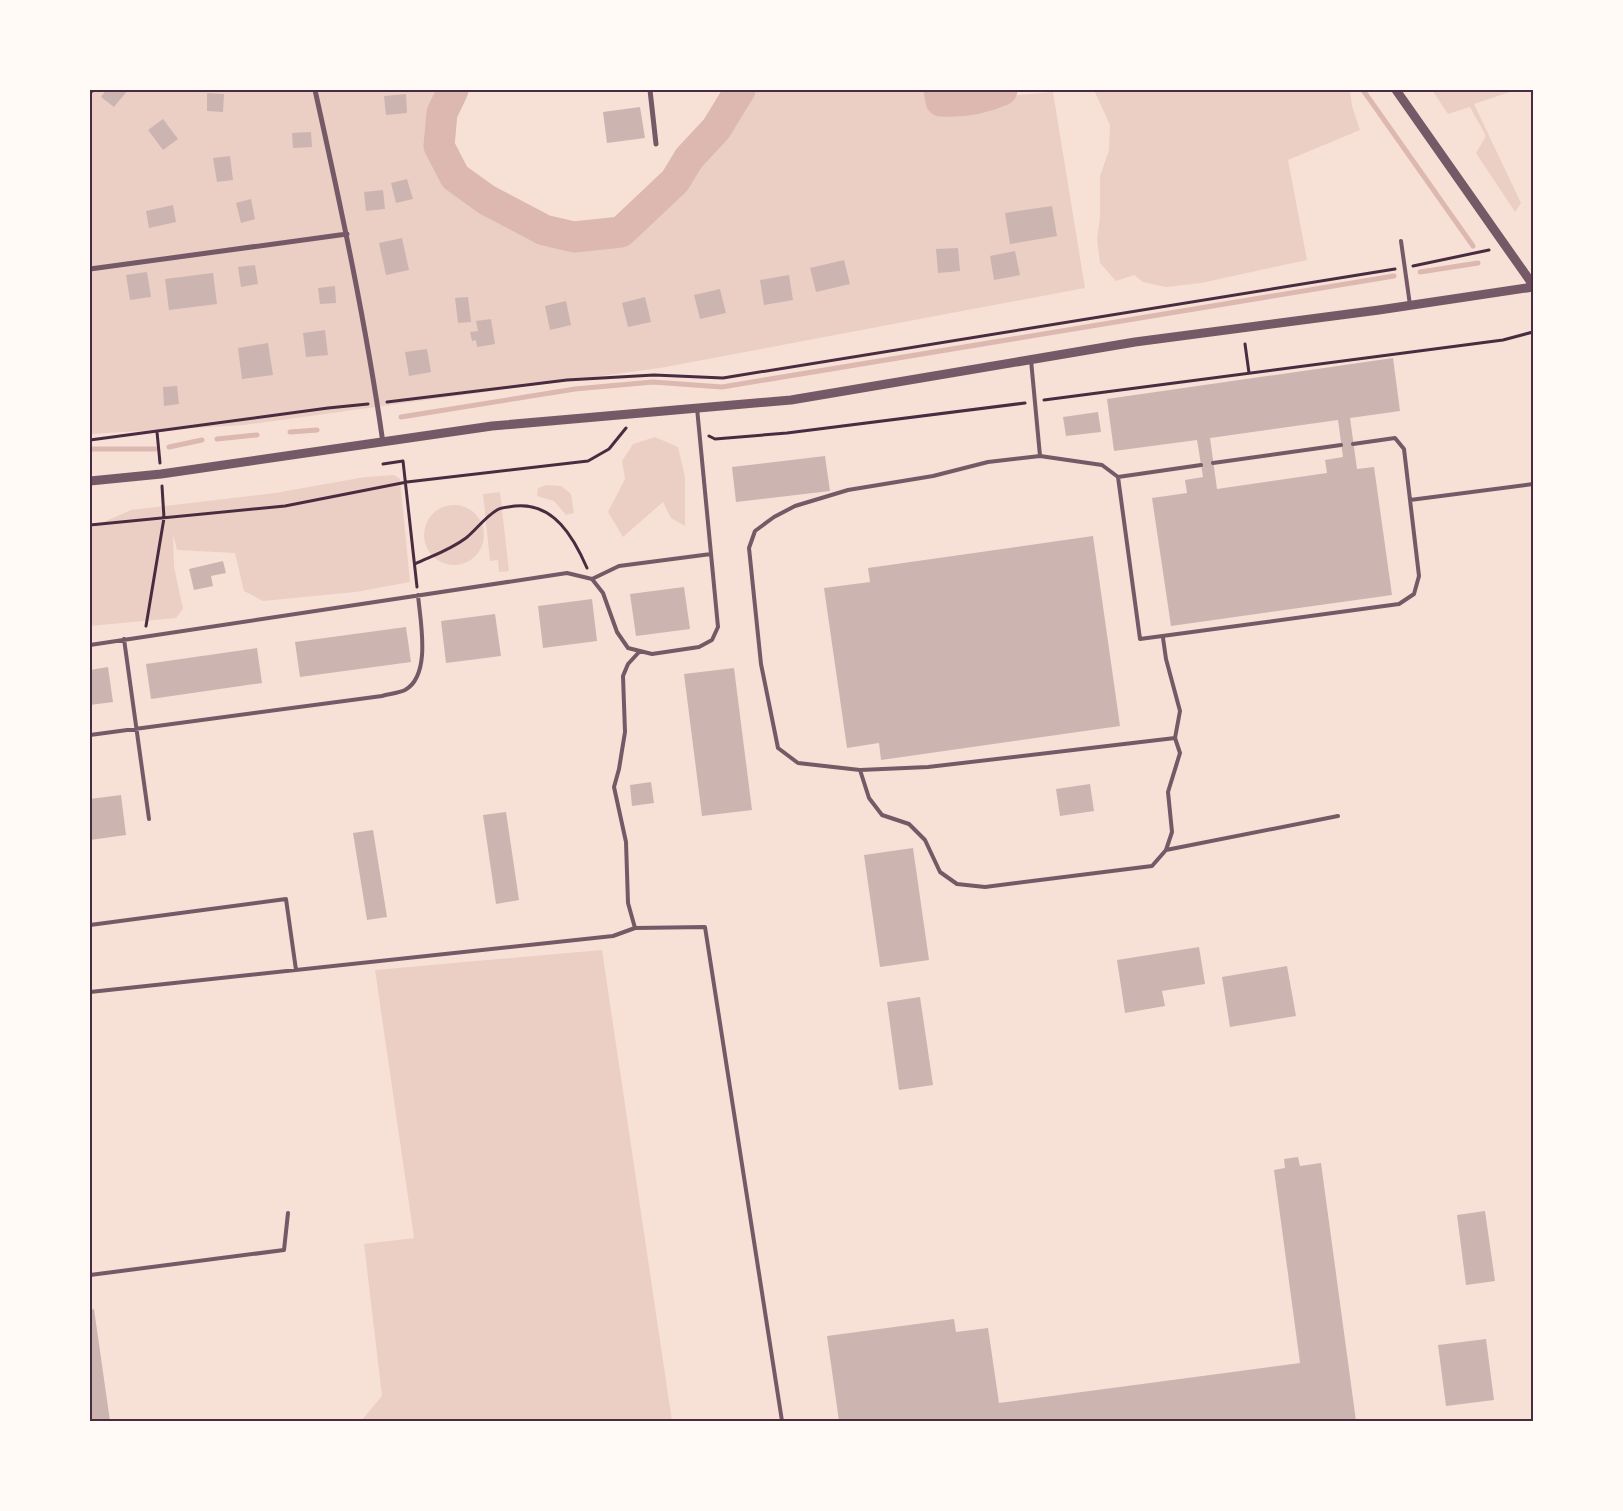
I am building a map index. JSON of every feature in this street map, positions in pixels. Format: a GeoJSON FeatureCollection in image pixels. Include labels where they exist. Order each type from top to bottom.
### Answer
{"type":"FeatureCollection","features":[{"type":"Feature","properties":{"kind":"street"},"geometry":{"type":"LineString","coordinates":[[315,90],[347,234],[383,443]]}},
{"type":"Feature","properties":{"kind":"street"},"geometry":{"type":"LineString","coordinates":[[650,90],[656,144]]}},
{"type":"Feature","properties":{"kind":"street"},"geometry":{"type":"LineString","coordinates":[[90,481],[161,474],[492,426],[790,400],[1135,342],[1410,305],[1533,286],[1396,90]]}},
{"type":"Feature","properties":{"kind":"street"},"geometry":{"type":"LineString","coordinates":[[90,269],[347,234]]}},
{"type":"Feature","properties":{"kind":"lane"},"geometry":{"type":"LineString","coordinates":[[1402,241],[1410,305]]}},
{"type":"Feature","properties":{"kind":"lane"},"geometry":{"type":"LineString","coordinates":[[1031,360],[1040,456]]}},
{"type":"Feature","properties":{"kind":"lane"},"geometry":{"type":"LineString","coordinates":[[90,644],[567,572],[592,579],[603,592],[617,632],[628,648],[652,654],[699,647],[712,640],[718,627],[698,408]]}},
{"type":"Feature","properties":{"kind":"lane"},"geometry":{"type":"LineString","coordinates":[[1175,738],[928,767],[860,770],[798,763],[778,748],[761,664],[749,548],[755,531],[774,517],[796,506],[848,490],[933,476],[988,462],[1040,456],[1102,464],[1118,477],[1140,639],[1163,638],[1399,604],[1414,594],[1419,576],[1404,449],[1395,438],[1353,444]]}},
{"type":"Feature","properties":{"kind":"lane"},"geometry":{"type":"LineString","coordinates":[[1213,464],[1341,445]]}},
{"type":"Feature","properties":{"kind":"lane"},"geometry":{"type":"LineString","coordinates":[[1118,477],[1201,465]]}},
{"type":"Feature","properties":{"kind":"lane"},"geometry":{"type":"LineString","coordinates":[[1410,500],[1533,484]]}},
{"type":"Feature","properties":{"kind":"lane"},"geometry":{"type":"LineString","coordinates":[[592,579],[619,566],[711,554]]}},
{"type":"Feature","properties":{"kind":"lane"},"geometry":{"type":"LineString","coordinates":[[90,735],[382,696],[405,690],[417,676],[423,658],[418,595]]}},
{"type":"Feature","properties":{"kind":"lane"},"geometry":{"type":"LineString","coordinates":[[860,770],[869,798],[882,815],[909,824],[925,840],[940,872],[957,884],[985,887],[1152,866],[1166,850],[1172,832],[1168,792],[1180,753],[1175,738],[1180,711],[1166,659],[1163,638]]}},
{"type":"Feature","properties":{"kind":"lane"},"geometry":{"type":"LineString","coordinates":[[124,639],[149,819]]}},
{"type":"Feature","properties":{"kind":"lane"},"geometry":{"type":"LineString","coordinates":[[635,928],[628,903],[626,842],[614,787],[620,769],[625,732],[623,676],[628,664],[640,651]]}},
{"type":"Feature","properties":{"kind":"lane"},"geometry":{"type":"LineString","coordinates":[[1166,850],[1338,816]]}},
{"type":"Feature","properties":{"kind":"lane"},"geometry":{"type":"LineString","coordinates":[[90,925],[286,899],[296,970]]}},
{"type":"Feature","properties":{"kind":"lane"},"geometry":{"type":"LineString","coordinates":[[90,992],[613,936],[635,928],[705,927],[782,1421]]}},
{"type":"Feature","properties":{"kind":"lane"},"geometry":{"type":"LineString","coordinates":[[90,1276],[284,1250],[288,1213]]}},
{"type":"Feature","properties":{"kind":"path"},"geometry":{"type":"LineString","coordinates":[[90,440],[328,408],[567,380],[654,375],[732,377],[1405,268],[1488,250]]}},
{"type":"Feature","properties":{"kind":"path"},"geometry":{"type":"LineString","coordinates":[[700,432],[715,439],[743,437],[1503,340],[1533,332]]}},
{"type":"Feature","properties":{"kind":"path"},"geometry":{"type":"LineString","coordinates":[[1245,344],[1249,373]]}},
{"type":"Feature","properties":{"kind":"path"},"geometry":{"type":"LineString","coordinates":[[90,525],[284,506],[407,482],[588,461],[609,449],[623,434],[632,414]]}},
{"type":"Feature","properties":{"kind":"path"},"geometry":{"type":"LineString","coordinates":[[156,432],[160,463]]}},
{"type":"Feature","properties":{"kind":"path"},"geometry":{"type":"LineString","coordinates":[[383,464],[403,461],[407,482],[418,595]]}},
{"type":"Feature","properties":{"kind":"path"},"geometry":{"type":"LineString","coordinates":[[144,636],[164,518],[162,486]]}},
{"type":"Feature","properties":{"kind":"path"},"geometry":{"type":"LineString","coordinates":[[415,564],[448,549],[466,537],[498,509],[528,506],[548,514],[565,528],[578,546],[592,579]]}},
{"type":"Feature","properties":{"kind":"shaded area"},"geometry":{"type":"Polygon","coordinates":[[[90,90],[446,90],[434,111],[431,152],[455,189],[501,221],[548,238],[593,245],[631,236],[712,152],[756,90],[929,90],[929,94],[943,115],[981,108],[1017,95],[1053,92],[1085,288],[660,368],[244,425],[90,434],[90,90]]]}},
{"type":"Feature","properties":{"kind":"shaded area"},"geometry":{"type":"Polygon","coordinates":[[[1094,90],[1350,90],[1352,106],[1360,130],[1288,160],[1307,260],[1201,283],[1166,287],[1143,282],[1134,275],[1116,281],[1100,263],[1097,239],[1100,217],[1100,176],[1109,150],[1110,125],[1094,90]]]}},
{"type":"Feature","properties":{"kind":"shaded area"},"geometry":{"type":"Polygon","coordinates":[[[1432,90],[1516,90],[1474,104],[1521,203],[1515,212],[1476,153],[1486,136],[1470,107],[1448,114],[1432,90]]]}},
{"type":"Feature","properties":{"kind":"shaded area"},"geometry":{"type":"Polygon","coordinates":[[[655,437],[678,447],[685,477],[685,526],[671,518],[663,502],[623,537],[608,512],[625,479],[622,461],[633,444],[655,437]]]}},
{"type":"Feature","properties":{"kind":"shaded area"},"geometry":{"type":"Polygon","coordinates":[[[394,475],[400,479],[410,582],[356,592],[263,601],[244,591],[235,553],[177,550],[173,535],[174,567],[183,609],[176,618],[90,626],[90,528],[131,510],[275,493],[365,477],[394,475]]]}},
{"type":"Feature","properties":{"kind":"shaded area"},"geometry":{"type":"Polygon","coordinates":[[[546,485],[561,486],[571,494],[574,513],[566,515],[554,501],[537,496],[538,488],[546,485]]]}},
{"type":"Feature","properties":{"kind":"shaded area"},"geometry":{"type":"Polygon","coordinates":[[[500,492],[509,571],[499,572],[498,560],[490,561],[483,494],[500,492]]]}},
{"type":"Feature","properties":{"kind":"shaded area"},"geometry":{"type":"Polygon","coordinates":[[[448,505],[460,505],[476,513],[482,523],[484,535],[482,547],[476,557],[460,565],[448,565],[432,557],[424,541],[424,529],[432,513],[448,505]]]}},
{"type":"Feature","properties":{"kind":"shaded area"},"geometry":{"type":"Polygon","coordinates":[[[602,950],[672,1421],[361,1421],[382,1396],[364,1244],[414,1238],[375,970],[602,950]]]}},
{"type":"Feature","properties":{"kind":"building"},"geometry":{"type":"Polygon","coordinates":[[[106,90],[128,90],[114,107],[101,97],[106,90]]]}},
{"type":"Feature","properties":{"kind":"building"},"geometry":{"type":"Polygon","coordinates":[[[207,93],[224,94],[223,112],[207,111],[207,93]]]}},
{"type":"Feature","properties":{"kind":"building"},"geometry":{"type":"Polygon","coordinates":[[[406,94],[407,113],[386,115],[384,96],[406,94]]]}},
{"type":"Feature","properties":{"kind":"building"},"geometry":{"type":"Polygon","coordinates":[[[640,107],[645,138],[607,143],[603,112],[640,107]]]}},
{"type":"Feature","properties":{"kind":"building"},"geometry":{"type":"Polygon","coordinates":[[[163,119],[178,139],[163,150],[148,130],[163,119]]]}},
{"type":"Feature","properties":{"kind":"building"},"geometry":{"type":"Polygon","coordinates":[[[311,132],[312,147],[293,148],[292,133],[311,132]]]}},
{"type":"Feature","properties":{"kind":"building"},"geometry":{"type":"Polygon","coordinates":[[[230,156],[233,180],[217,182],[213,158],[230,156]]]}},
{"type":"Feature","properties":{"kind":"building"},"geometry":{"type":"Polygon","coordinates":[[[407,179],[413,199],[396,203],[391,183],[407,179]]]}},
{"type":"Feature","properties":{"kind":"building"},"geometry":{"type":"Polygon","coordinates":[[[383,190],[385,209],[366,211],[364,192],[383,190]]]}},
{"type":"Feature","properties":{"kind":"building"},"geometry":{"type":"Polygon","coordinates":[[[251,199],[255,219],[241,223],[236,203],[251,199]]]}},
{"type":"Feature","properties":{"kind":"building"},"geometry":{"type":"Polygon","coordinates":[[[173,205],[176,222],[149,228],[146,211],[173,205]]]}},
{"type":"Feature","properties":{"kind":"building"},"geometry":{"type":"Polygon","coordinates":[[[1052,206],[1057,236],[1010,244],[1005,213],[1052,206]]]}},
{"type":"Feature","properties":{"kind":"building"},"geometry":{"type":"Polygon","coordinates":[[[402,238],[409,270],[386,275],[379,243],[402,238]]]}},
{"type":"Feature","properties":{"kind":"building"},"geometry":{"type":"Polygon","coordinates":[[[958,248],[960,271],[938,273],[936,249],[958,248]]]}},
{"type":"Feature","properties":{"kind":"building"},"geometry":{"type":"Polygon","coordinates":[[[1015,251],[1020,275],[994,280],[990,256],[1015,251]]]}},
{"type":"Feature","properties":{"kind":"building"},"geometry":{"type":"Polygon","coordinates":[[[844,260],[850,284],[816,292],[810,268],[844,260]]]}},
{"type":"Feature","properties":{"kind":"building"},"geometry":{"type":"Polygon","coordinates":[[[255,265],[258,284],[241,287],[238,267],[255,265]]]}},
{"type":"Feature","properties":{"kind":"building"},"geometry":{"type":"Polygon","coordinates":[[[147,272],[151,297],[130,300],[126,275],[147,272]]]}},
{"type":"Feature","properties":{"kind":"building"},"geometry":{"type":"Polygon","coordinates":[[[213,273],[217,304],[169,310],[165,279],[213,273]]]}},
{"type":"Feature","properties":{"kind":"building"},"geometry":{"type":"Polygon","coordinates":[[[789,275],[793,300],[764,305],[760,280],[789,275]]]}},
{"type":"Feature","properties":{"kind":"building"},"geometry":{"type":"Polygon","coordinates":[[[335,286],[336,303],[320,304],[318,288],[335,286]]]}},
{"type":"Feature","properties":{"kind":"building"},"geometry":{"type":"Polygon","coordinates":[[[720,289],[726,313],[700,319],[694,295],[720,289]]]}},
{"type":"Feature","properties":{"kind":"building"},"geometry":{"type":"Polygon","coordinates":[[[468,297],[471,322],[458,323],[455,298],[468,297]]]}},
{"type":"Feature","properties":{"kind":"building"},"geometry":{"type":"Polygon","coordinates":[[[645,297],[651,322],[628,327],[622,303],[645,297]]]}},
{"type":"Feature","properties":{"kind":"building"},"geometry":{"type":"Polygon","coordinates":[[[566,301],[571,325],[550,330],[545,306],[566,301]]]}},
{"type":"Feature","properties":{"kind":"building"},"geometry":{"type":"Polygon","coordinates":[[[491,319],[495,344],[477,347],[476,340],[472,341],[470,332],[478,331],[476,321],[491,319]]]}},
{"type":"Feature","properties":{"kind":"building"},"geometry":{"type":"Polygon","coordinates":[[[325,330],[328,355],[306,357],[303,333],[325,330]]]}},
{"type":"Feature","properties":{"kind":"building"},"geometry":{"type":"Polygon","coordinates":[[[268,343],[273,375],[242,379],[238,348],[268,343]]]}},
{"type":"Feature","properties":{"kind":"building"},"geometry":{"type":"Polygon","coordinates":[[[427,349],[431,372],[409,376],[405,352],[427,349]]]}},
{"type":"Feature","properties":{"kind":"building"},"geometry":{"type":"Polygon","coordinates":[[[1393,358],[1400,411],[1350,418],[1357,469],[1374,467],[1392,595],[1171,626],[1152,498],[1187,493],[1185,480],[1203,477],[1197,440],[1114,451],[1107,399],[1393,358]],[[1338,420],[1210,438],[1217,489],[1327,473],[1325,460],[1343,457],[1338,420]]]}},
{"type":"Feature","properties":{"kind":"building"},"geometry":{"type":"Polygon","coordinates":[[[177,386],[179,404],[164,406],[163,387],[177,386]]]}},
{"type":"Feature","properties":{"kind":"building"},"geometry":{"type":"Polygon","coordinates":[[[1098,412],[1101,432],[1066,436],[1063,417],[1098,412]]]}},
{"type":"Feature","properties":{"kind":"building"},"geometry":{"type":"Polygon","coordinates":[[[825,456],[830,491],[736,502],[732,467],[825,456]]]}},
{"type":"Feature","properties":{"kind":"building"},"geometry":{"type":"Polygon","coordinates":[[[1093,536],[1120,726],[881,760],[879,743],[847,748],[824,588],[870,582],[868,568],[1093,536]]]}},
{"type":"Feature","properties":{"kind":"building"},"geometry":{"type":"Polygon","coordinates":[[[223,561],[226,573],[211,576],[213,586],[194,590],[189,569],[223,561]]]}},
{"type":"Feature","properties":{"kind":"building"},"geometry":{"type":"Polygon","coordinates":[[[684,587],[690,629],[636,636],[630,594],[684,587]]]}},
{"type":"Feature","properties":{"kind":"building"},"geometry":{"type":"Polygon","coordinates":[[[592,599],[597,641],[543,648],[538,606],[592,599]]]}},
{"type":"Feature","properties":{"kind":"building"},"geometry":{"type":"Polygon","coordinates":[[[495,614],[501,656],[446,663],[441,621],[495,614]]]}},
{"type":"Feature","properties":{"kind":"building"},"geometry":{"type":"Polygon","coordinates":[[[406,627],[411,662],[300,677],[295,642],[406,627]]]}},
{"type":"Feature","properties":{"kind":"building"},"geometry":{"type":"Polygon","coordinates":[[[257,648],[262,683],[151,699],[146,664],[257,648]]]}},
{"type":"Feature","properties":{"kind":"building"},"geometry":{"type":"Polygon","coordinates":[[[108,667],[113,702],[90,705],[90,670],[108,667]]]}},
{"type":"Feature","properties":{"kind":"building"},"geometry":{"type":"Polygon","coordinates":[[[734,668],[752,810],[702,816],[684,674],[734,668]]]}},
{"type":"Feature","properties":{"kind":"building"},"geometry":{"type":"Polygon","coordinates":[[[651,782],[654,803],[632,806],[630,785],[651,782]]]}},
{"type":"Feature","properties":{"kind":"building"},"geometry":{"type":"Polygon","coordinates":[[[1090,784],[1094,811],[1060,816],[1056,789],[1090,784]]]}},
{"type":"Feature","properties":{"kind":"building"},"geometry":{"type":"Polygon","coordinates":[[[121,795],[126,835],[90,840],[90,799],[121,795]]]}},
{"type":"Feature","properties":{"kind":"building"},"geometry":{"type":"Polygon","coordinates":[[[506,812],[519,900],[496,904],[483,815],[506,812]]]}},
{"type":"Feature","properties":{"kind":"building"},"geometry":{"type":"Polygon","coordinates":[[[373,830],[387,917],[367,920],[353,833],[373,830]]]}},
{"type":"Feature","properties":{"kind":"building"},"geometry":{"type":"Polygon","coordinates":[[[913,848],[929,960],[880,967],[864,855],[913,848]]]}},
{"type":"Feature","properties":{"kind":"building"},"geometry":{"type":"Polygon","coordinates":[[[1199,947],[1205,984],[1162,991],[1165,1006],[1125,1013],[1117,960],[1199,947]]]}},
{"type":"Feature","properties":{"kind":"building"},"geometry":{"type":"Polygon","coordinates":[[[1287,966],[1296,1016],[1230,1027],[1222,977],[1287,966]]]}},
{"type":"Feature","properties":{"kind":"building"},"geometry":{"type":"Polygon","coordinates":[[[920,997],[933,1085],[899,1090],[887,1002],[920,997]]]}},
{"type":"Feature","properties":{"kind":"building"},"geometry":{"type":"Polygon","coordinates":[[[1298,1157],[1300,1166],[1321,1163],[1356,1421],[839,1421],[827,1336],[954,1319],[956,1332],[988,1328],[999,1403],[1300,1363],[1274,1170],[1285,1168],[1284,1159],[1298,1157]]]}},
{"type":"Feature","properties":{"kind":"building"},"geometry":{"type":"Polygon","coordinates":[[[1485,1211],[1495,1281],[1466,1285],[1457,1215],[1485,1211]]]}},
{"type":"Feature","properties":{"kind":"building"},"geometry":{"type":"Polygon","coordinates":[[[94,1309],[110,1421],[90,1421],[90,1310],[94,1309]]]}},
{"type":"Feature","properties":{"kind":"building"},"geometry":{"type":"Polygon","coordinates":[[[1486,1339],[1494,1400],[1446,1406],[1438,1345],[1486,1339]]]}},
{"type":"Feature","properties":{"kind":"waterway"},"geometry":{"type":"LineString","coordinates":[[453,90],[442,113],[439,146],[455,177],[487,200],[544,230],[574,237],[621,232],[675,181],[689,158],[716,129],[740,90]]}},
{"type":"Feature","properties":{"kind":"waterway"},"geometry":{"type":"LineString","coordinates":[[939,90],[941,101],[980,98],[1002,90]]}},
{"type":"Feature","properties":{"kind":"waterway"},"geometry":{"type":"LineString","coordinates":[[1363,90],[1473,246]]}},
{"type":"Feature","properties":{"kind":"waterway"},"geometry":{"type":"LineString","coordinates":[[1420,272],[1478,263]]}},
{"type":"Feature","properties":{"kind":"waterway"},"geometry":{"type":"LineString","coordinates":[[401,417],[575,389],[653,382],[722,387],[1394,276]]}},
{"type":"Feature","properties":{"kind":"waterway"},"geometry":{"type":"LineString","coordinates":[[290,432],[317,430]]}},
{"type":"Feature","properties":{"kind":"waterway"},"geometry":{"type":"LineString","coordinates":[[217,439],[257,435]]}},
{"type":"Feature","properties":{"kind":"waterway"},"geometry":{"type":"LineString","coordinates":[[169,447],[202,440]]}},
{"type":"Feature","properties":{"kind":"waterway"},"geometry":{"type":"LineString","coordinates":[[90,449],[155,449]]}}]}
